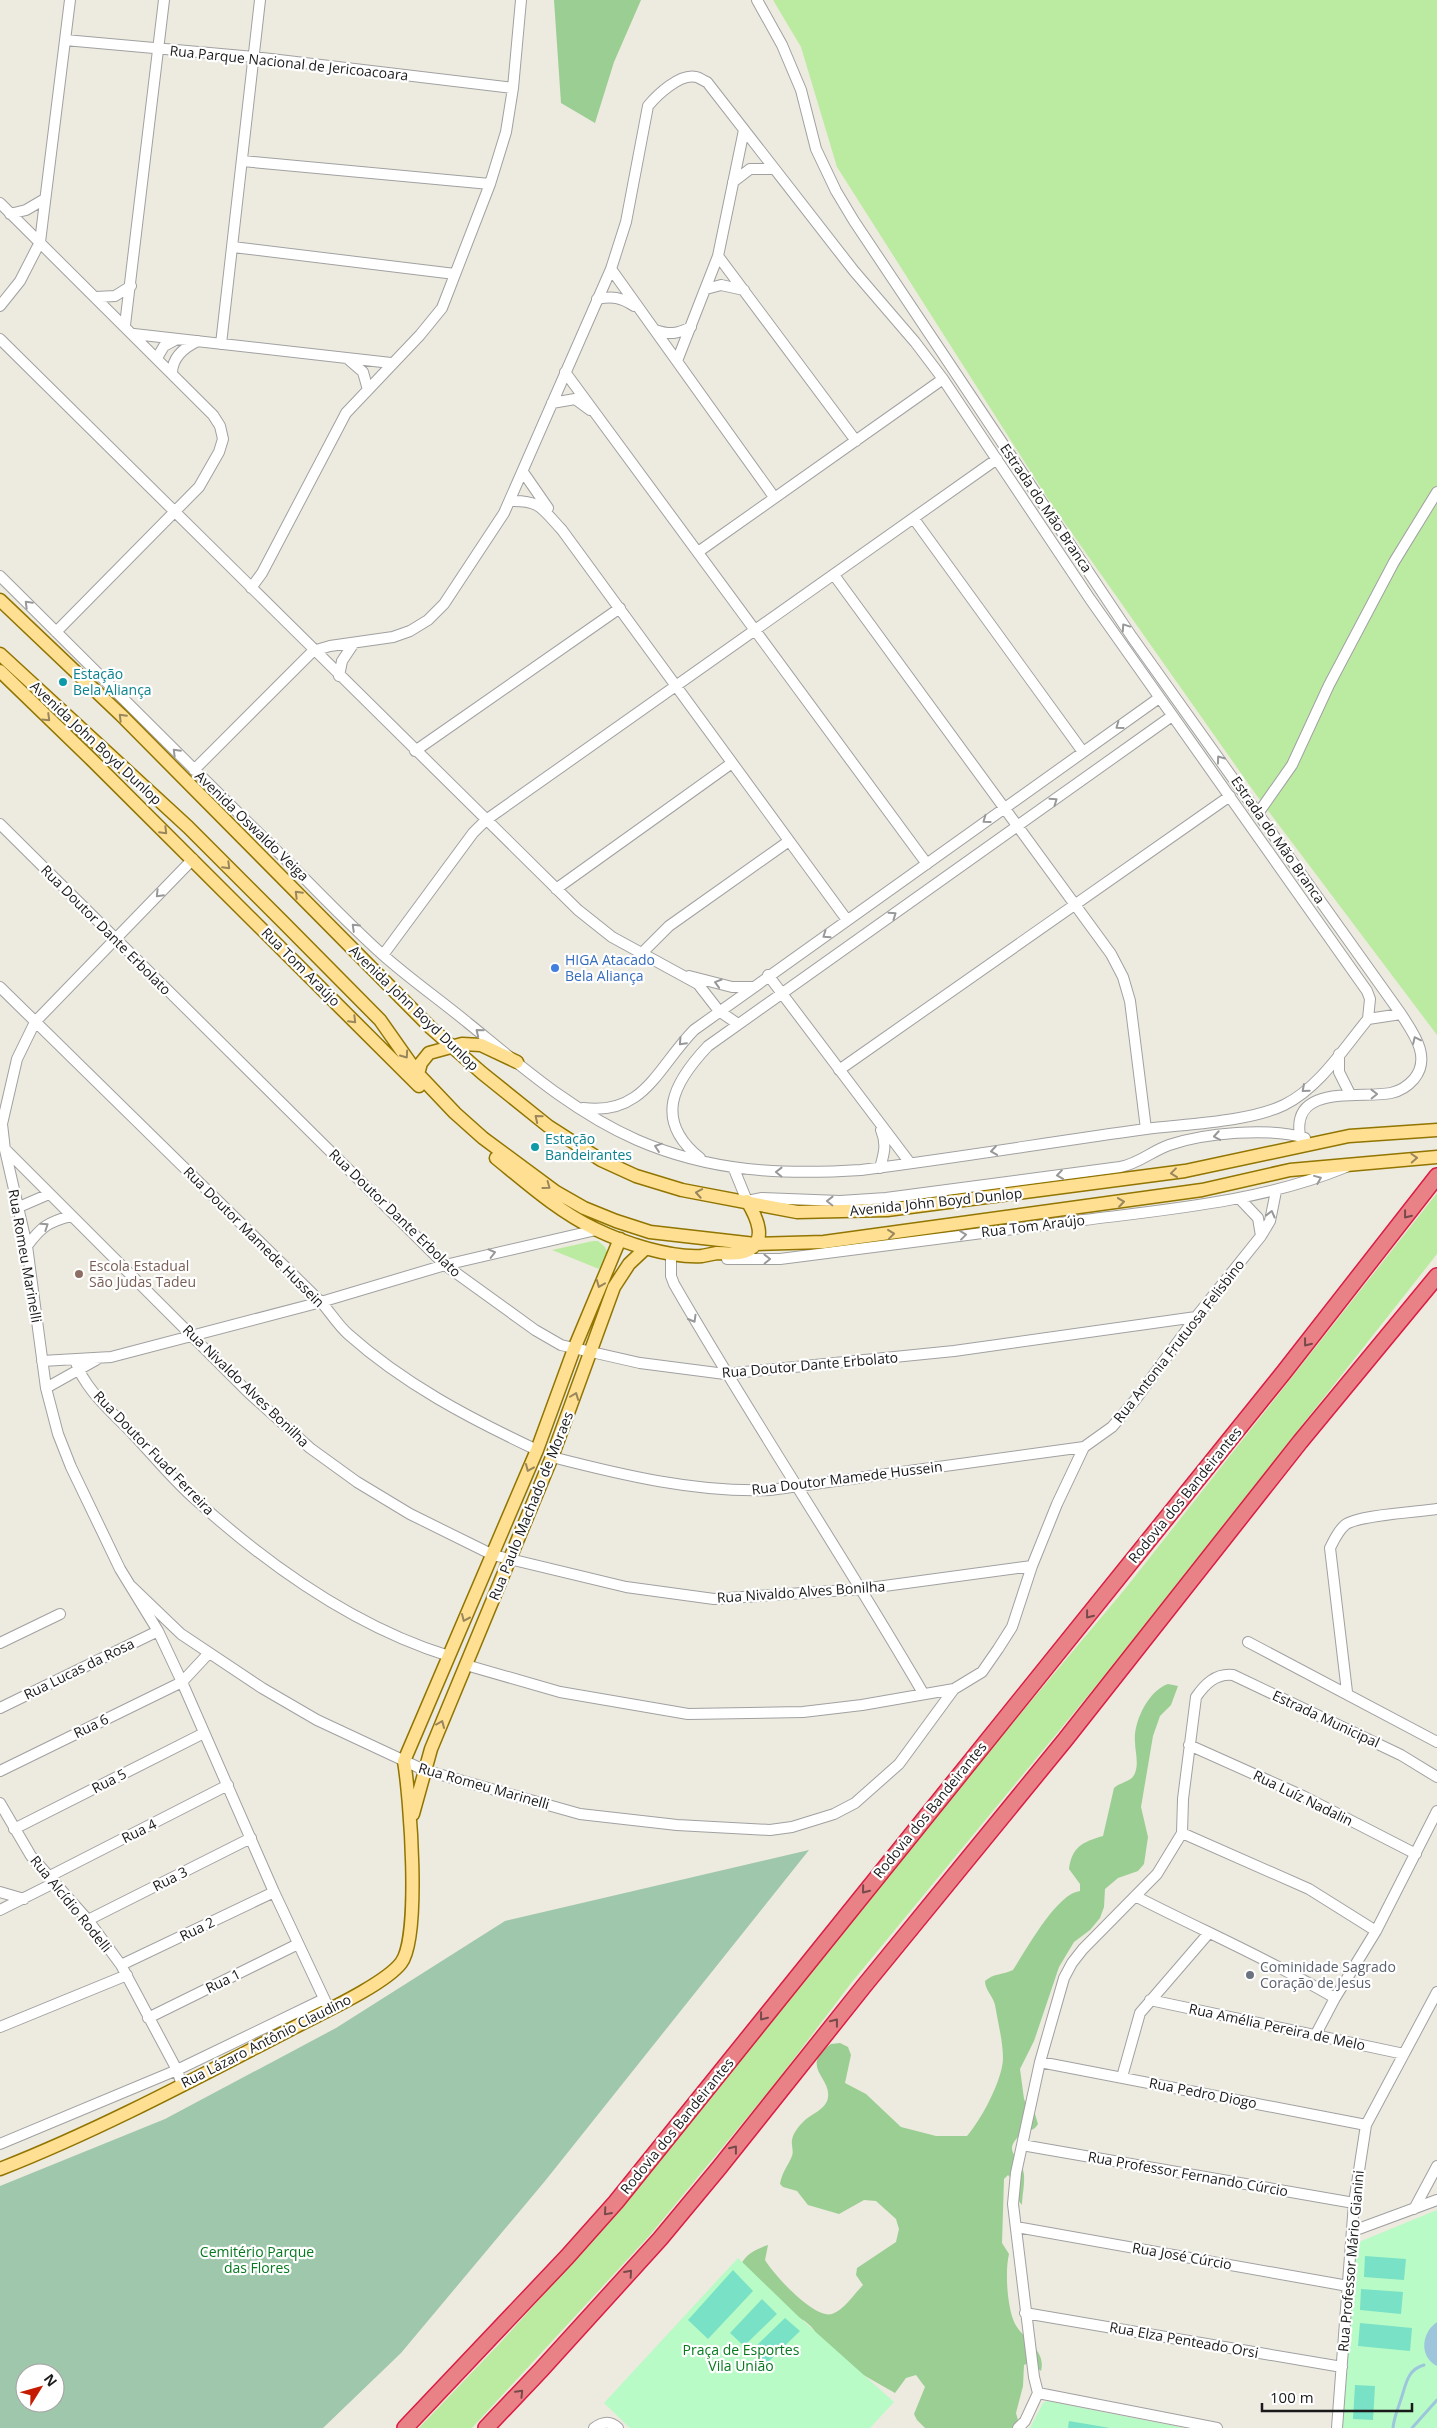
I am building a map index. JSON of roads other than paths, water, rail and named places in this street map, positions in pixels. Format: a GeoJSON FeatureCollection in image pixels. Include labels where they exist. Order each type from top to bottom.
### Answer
{"type":"FeatureCollection","features":[{"type":"Feature","properties":{"kind":"highway","name":"Rodovia dos Bandeirantes"},"geometry":{"type":"LineString","coordinates":[[405,2428],[567,2257],[616,2202],[1278,1380],[1437,1176]]}},
{"type":"Feature","properties":{"kind":"highway"},"geometry":{"type":"LineString","coordinates":[[486,2428],[660,2240],[708,2182],[1077,1725],[1300,1442],[1437,1276]]}},
{"type":"Feature","properties":{"kind":"main road","name":"Avenida John Boyd Dunlop"},"geometry":{"type":"LineString","coordinates":[[0,600],[121,716],[451,1046],[548,1126],[601,1160],[636,1176],[682,1190],[747,1201],[769,1208],[804,1212],[887,1210],[1186,1171],[1241,1160],[1316,1141],[1437,1130]]}},
{"type":"Feature","properties":{"kind":"main road","name":"Avenida John Boyd Dunlop"},"geometry":{"type":"LineString","coordinates":[[0,654],[188,827],[286,924],[380,1020],[432,1091],[483,1138],[556,1192],[584,1208],[616,1221],[650,1232],[755,1244],[824,1242],[1202,1190],[1290,1170],[1391,1159],[1437,1157]]}},
{"type":"Feature","properties":{"kind":"main road","name":"Rua Tom Araújo"},"geometry":{"type":"LineString","coordinates":[[0,671],[193,859],[437,1104],[488,1152],[561,1211],[596,1230],[620,1239]]}},
{"type":"Feature","properties":{"kind":"main road"},"geometry":{"type":"LineString","coordinates":[[418,1074],[421,1063],[429,1053],[451,1046],[471,1043],[481,1045],[517,1062]]}},
{"type":"Feature","properties":{"kind":"main road"},"geometry":{"type":"LineString","coordinates":[[432,1091],[437,1104]]}},
{"type":"Feature","properties":{"kind":"main road"},"geometry":{"type":"LineString","coordinates":[[488,1152],[502,1153]]}},
{"type":"Feature","properties":{"kind":"main road"},"geometry":{"type":"LineString","coordinates":[[620,1239],[646,1248],[671,1253],[701,1256],[742,1253],[755,1244],[759,1238],[760,1227],[747,1201]]}},
{"type":"Feature","properties":{"kind":"main road","name":"Rua Paulo Machado de Moraes"},"geometry":{"type":"LineString","coordinates":[[404,1761],[537,1450],[574,1349],[620,1239]]}},
{"type":"Feature","properties":{"kind":"main road","name":"Rua Paulo Machado de Moraes"},"geometry":{"type":"LineString","coordinates":[[424,1770],[552,1457],[621,1273],[646,1248]]}},
{"type":"Feature","properties":{"kind":"main road","name":"Rua Lázaro Antônio Claudino"},"geometry":{"type":"LineString","coordinates":[[0,2169],[43,2152],[182,2085],[326,2004],[384,1977],[401,1963],[410,1943],[412,1917],[409,1792],[404,1761]]}},
{"type":"Feature","properties":{"kind":"main road","name":"Rua Lázaro Antônio Claudino"},"geometry":{"type":"LineString","coordinates":[[409,1827],[424,1770]]}},
{"type":"Feature","properties":{"kind":"street"},"geometry":{"type":"LineString","coordinates":[[0,306],[20,281],[40,242],[43,200],[70,0]]}},
{"type":"Feature","properties":{"kind":"street"},"geometry":{"type":"LineString","coordinates":[[125,325],[164,0]]}},
{"type":"Feature","properties":{"kind":"street"},"geometry":{"type":"LineString","coordinates":[[221,344],[260,0]]}},
{"type":"Feature","properties":{"kind":"street"},"geometry":{"type":"LineString","coordinates":[[251,588],[262,573],[346,413],[391,363],[420,335],[442,308],[490,184],[506,132],[513,88],[521,0]]}},
{"type":"Feature","properties":{"kind":"street","name":"Estrada do Mão Branca"},"geometry":{"type":"LineString","coordinates":[[757,0],[782,46],[801,90],[816,149],[836,191],[1132,637],[1259,812],[1401,1014],[1422,1053],[1418,1073],[1410,1084],[1392,1093],[1350,1094],[1322,1099],[1310,1105],[1302,1114],[1298,1125],[1300,1136]]}},
{"type":"Feature","properties":{"kind":"street","name":"Rua Parque Nacional de Jericoacoara"},"geometry":{"type":"LineString","coordinates":[[65,40],[158,50],[254,57],[513,88]]}},
{"type":"Feature","properties":{"kind":"street"},"geometry":{"type":"LineString","coordinates":[[194,770],[313,651],[393,637],[410,631],[428,620],[444,604],[510,501],[611,269],[626,222],[648,106],[654,98],[684,78],[696,77],[706,82],[772,168],[944,379],[1040,525],[1159,698],[1367,991],[1370,999],[1368,1019],[1339,1054],[1303,1092],[1285,1104],[1268,1111],[1206,1123]]}},
{"type":"Feature","properties":{"kind":"street"},"geometry":{"type":"LineString","coordinates":[[677,361],[718,256],[744,130]]}},
{"type":"Feature","properties":{"kind":"street"},"geometry":{"type":"LineString","coordinates":[[242,161],[490,184]]}},
{"type":"Feature","properties":{"kind":"street"},"geometry":{"type":"LineString","coordinates":[[733,182],[750,169],[772,168]]}},
{"type":"Feature","properties":{"kind":"street"},"geometry":{"type":"LineString","coordinates":[[10,214],[26,210],[43,200]]}},
{"type":"Feature","properties":{"kind":"street"},"geometry":{"type":"LineString","coordinates":[[0,203],[125,325],[213,415],[220,426],[223,439],[205,479],[175,512],[56,632]]}},
{"type":"Feature","properties":{"kind":"street"},"geometry":{"type":"LineString","coordinates":[[233,247],[455,274]]}},
{"type":"Feature","properties":{"kind":"street"},"geometry":{"type":"LineString","coordinates":[[718,256],[856,441]]}},
{"type":"Feature","properties":{"kind":"street"},"geometry":{"type":"LineString","coordinates":[[611,269],[774,497]]}},
{"type":"Feature","properties":{"kind":"street"},"geometry":{"type":"LineString","coordinates":[[706,289],[721,285],[744,290]]}},
{"type":"Feature","properties":{"kind":"street"},"geometry":{"type":"LineString","coordinates":[[96,298],[115,296],[131,286]]}},
{"type":"Feature","properties":{"kind":"street"},"geometry":{"type":"LineString","coordinates":[[597,299],[612,296],[624,299],[639,309]]}},
{"type":"Feature","properties":{"kind":"street"},"geometry":{"type":"LineString","coordinates":[[655,330],[667,334],[678,333],[691,327]]}},
{"type":"Feature","properties":{"kind":"street"},"geometry":{"type":"LineString","coordinates":[[134,334],[391,363]]}},
{"type":"Feature","properties":{"kind":"street"},"geometry":{"type":"LineString","coordinates":[[157,358],[164,346],[178,338]]}},
{"type":"Feature","properties":{"kind":"street"},"geometry":{"type":"LineString","coordinates":[[0,340],[313,651],[578,910],[612,937],[685,976],[706,992],[719,1011],[738,1024]]}},
{"type":"Feature","properties":{"kind":"street"},"geometry":{"type":"LineString","coordinates":[[172,372],[175,361],[185,347],[198,341]]}},
{"type":"Feature","properties":{"kind":"street"},"geometry":{"type":"LineString","coordinates":[[347,358],[363,372],[368,390]]}},
{"type":"Feature","properties":{"kind":"street"},"geometry":{"type":"LineString","coordinates":[[565,372],[927,864]]}},
{"type":"Feature","properties":{"kind":"street"},"geometry":{"type":"LineString","coordinates":[[698,552],[944,379]]}},
{"type":"Feature","properties":{"kind":"street"},"geometry":{"type":"LineString","coordinates":[[552,403],[564,399],[575,399],[584,404],[603,423]]}},
{"type":"Feature","properties":{"kind":"street"},"geometry":{"type":"LineString","coordinates":[[383,955],[473,833],[486,820],[997,459]]}},
{"type":"Feature","properties":{"kind":"street"},"geometry":{"type":"LineString","coordinates":[[522,472],[562,530],[847,920]]}},
{"type":"Feature","properties":{"kind":"street"},"geometry":{"type":"LineString","coordinates":[[1027,480],[1040,525]]}},
{"type":"Feature","properties":{"kind":"street"},"geometry":{"type":"LineString","coordinates":[[1259,812],[1292,765],[1329,685],[1394,562],[1437,492]]}},
{"type":"Feature","properties":{"kind":"street"},"geometry":{"type":"LineString","coordinates":[[510,501],[527,500],[538,504],[562,530]]}},
{"type":"Feature","properties":{"kind":"street"},"geometry":{"type":"LineString","coordinates":[[914,519],[1083,752]]}},
{"type":"Feature","properties":{"kind":"street"},"geometry":{"type":"LineString","coordinates":[[834,575],[1111,954],[1123,977],[1130,1001],[1146,1129]]}},
{"type":"Feature","properties":{"kind":"street","name":"Avenida Oswaldo Veiga"},"geometry":{"type":"LineString","coordinates":[[0,576],[383,955],[578,1108],[639,1140],[705,1162],[734,1169],[817,1173],[880,1168],[1146,1129],[1206,1123]]}},
{"type":"Feature","properties":{"kind":"street"},"geometry":{"type":"LineString","coordinates":[[415,751],[620,608]]}},
{"type":"Feature","properties":{"kind":"street"},"geometry":{"type":"LineString","coordinates":[[339,676],[345,654],[354,644]]}},
{"type":"Feature","properties":{"kind":"street"},"geometry":{"type":"LineString","coordinates":[[578,1108],[599,1110],[615,1108],[631,1101],[643,1091],[694,1030],[768,975],[1159,698]]}},
{"type":"Feature","properties":{"kind":"street"},"geometry":{"type":"LineString","coordinates":[[705,1162],[690,1150],[677,1132],[672,1107],[675,1091],[681,1078],[699,1056],[738,1024],[1172,716]]}},
{"type":"Feature","properties":{"kind":"street"},"geometry":{"type":"LineString","coordinates":[[556,889],[732,763]]}},
{"type":"Feature","properties":{"kind":"street"},"geometry":{"type":"LineString","coordinates":[[839,1070],[1230,796]]}},
{"type":"Feature","properties":{"kind":"street","name":"Rua Doutor Dante Erbolato"},"geometry":{"type":"LineString","coordinates":[[0,824],[445,1265],[535,1330],[561,1345],[667,1368],[725,1374],[954,1351],[1196,1317]]}},
{"type":"Feature","properties":{"kind":"street"},"geometry":{"type":"LineString","coordinates":[[641,954],[669,926],[789,841]]}},
{"type":"Feature","properties":{"kind":"street","name":"Rua Romeu Marinelli"},"geometry":{"type":"LineString","coordinates":[[193,859],[35,1022],[17,1059],[7,1097],[2,1124],[5,1150],[27,1246],[46,1388],[58,1434],[72,1467],[131,1586],[158,1631],[182,1682],[274,1892],[326,2004]]}},
{"type":"Feature","properties":{"kind":"street"},"geometry":{"type":"LineString","coordinates":[[768,975],[910,1163]]}},
{"type":"Feature","properties":{"kind":"street"},"geometry":{"type":"LineString","coordinates":[[685,976],[704,978],[732,987],[752,988]]}},
{"type":"Feature","properties":{"kind":"street","name":"Rua Doutor Mamede Hussein"},"geometry":{"type":"LineString","coordinates":[[0,987],[321,1302],[347,1333],[425,1392],[472,1420],[537,1450]]}},
{"type":"Feature","properties":{"kind":"street"},"geometry":{"type":"LineString","coordinates":[[1368,1019],[1401,1014]]}},
{"type":"Feature","properties":{"kind":"street"},"geometry":{"type":"LineString","coordinates":[[1339,1054],[1339,1072],[1350,1094]]}},
{"type":"Feature","properties":{"kind":"street"},"geometry":{"type":"LineString","coordinates":[[1206,1123],[1228,1126],[1246,1132]]}},
{"type":"Feature","properties":{"kind":"street"},"geometry":{"type":"LineString","coordinates":[[879,1124],[885,1139],[880,1168]]}},
{"type":"Feature","properties":{"kind":"street"},"geometry":{"type":"LineString","coordinates":[[734,1169],[747,1201],[762,1198],[840,1201],[886,1198],[1120,1167],[1170,1145],[1246,1132],[1300,1136],[1316,1141]]}},
{"type":"Feature","properties":{"kind":"street","name":"Rua Nivaldo Alves Bonilha"},"geometry":{"type":"LineString","coordinates":[[5,1150],[249,1394],[310,1448],[357,1482],[410,1514],[493,1554],[509,1560],[626,1587],[714,1599],[862,1589],[1032,1566]]}},
{"type":"Feature","properties":{"kind":"street","name":"Rua Tom Araújo"},"geometry":{"type":"LineString","coordinates":[[701,1256],[726,1259],[780,1259],[1200,1205],[1276,1191],[1309,1182],[1358,1162]]}},
{"type":"Feature","properties":{"kind":"street","name":"Rua Antonia Frutuosa Felisbino"},"geometry":{"type":"LineString","coordinates":[[792,1826],[834,1814],[855,1803],[874,1788],[899,1764],[954,1690],[982,1672],[1012,1627],[1032,1566],[1057,1504],[1084,1447],[1112,1427],[1118,1420],[1196,1317],[1261,1236],[1270,1221],[1276,1191]]}},
{"type":"Feature","properties":{"kind":"street"},"geometry":{"type":"LineString","coordinates":[[19,1207],[49,1194]]}},
{"type":"Feature","properties":{"kind":"street"},"geometry":{"type":"LineString","coordinates":[[1238,1198],[1258,1218],[1261,1236]]}},
{"type":"Feature","properties":{"kind":"street"},"geometry":{"type":"LineString","coordinates":[[27,1246],[39,1230],[51,1221],[71,1216]]}},
{"type":"Feature","properties":{"kind":"street"},"geometry":{"type":"LineString","coordinates":[[42,1361],[111,1356],[321,1302],[445,1265],[596,1230]]}},
{"type":"Feature","properties":{"kind":"street"},"geometry":{"type":"LineString","coordinates":[[671,1253],[671,1276],[674,1284],[725,1374],[862,1589],[923,1693]]}},
{"type":"Feature","properties":{"kind":"street"},"geometry":{"type":"LineString","coordinates":[[46,1388],[99,1358]]}},
{"type":"Feature","properties":{"kind":"street","name":"Rua Doutor Fuad Ferreira"},"geometry":{"type":"LineString","coordinates":[[75,1360],[78,1371],[108,1408],[194,1499],[248,1544],[340,1608],[397,1636],[449,1656]]}},
{"type":"Feature","properties":{"kind":"street","name":"Rua Doutor Mamede Hussein"},"geometry":{"type":"LineString","coordinates":[[552,1457],[631,1475],[741,1491],[797,1486],[1084,1447]]}},
{"type":"Feature","properties":{"kind":"street"},"geometry":{"type":"LineString","coordinates":[[1347,1692],[1330,1548],[1335,1536],[1346,1524],[1360,1519],[1437,1509]]}},
{"type":"Feature","properties":{"kind":"street","name":"Rua Romeu Marinelli"},"geometry":{"type":"LineString","coordinates":[[131,1586],[180,1634],[208,1654],[317,1720],[424,1770],[580,1814],[726,1829],[770,1830],[792,1826]]}},
{"type":"Feature","properties":{"kind":"street"},"geometry":{"type":"LineString","coordinates":[[0,1642],[60,1614]]}},
{"type":"Feature","properties":{"kind":"street","name":"Rua Romeu Marinelli"},"geometry":{"type":"LineString","coordinates":[[158,1631],[180,1634]]}},
{"type":"Feature","properties":{"kind":"street","name":"Rua Lucas da Rosa"},"geometry":{"type":"LineString","coordinates":[[0,1708],[158,1631]]}},
{"type":"Feature","properties":{"kind":"street"},"geometry":{"type":"LineString","coordinates":[[1248,1642],[1347,1692],[1437,1742]]}},
{"type":"Feature","properties":{"kind":"street"},"geometry":{"type":"LineString","coordinates":[[182,1682],[208,1654]]}},
{"type":"Feature","properties":{"kind":"street"},"geometry":{"type":"LineString","coordinates":[[466,1665],[560,1692],[688,1714],[803,1712],[862,1705],[923,1693],[954,1690]]}},
{"type":"Feature","properties":{"kind":"street","name":"Estrada Municipal"},"geometry":{"type":"LineString","coordinates":[[1189,1745],[1196,1697],[1202,1688],[1222,1674],[1233,1675],[1401,1755],[1437,1777]]}},
{"type":"Feature","properties":{"kind":"street","name":"Rua 6"},"geometry":{"type":"LineString","coordinates":[[0,1771],[182,1682]]}},
{"type":"Feature","properties":{"kind":"street","name":"Rua 5"},"geometry":{"type":"LineString","coordinates":[[14,1829],[204,1733]]}},
{"type":"Feature","properties":{"kind":"street"},"geometry":{"type":"LineString","coordinates":[[1018,2428],[1025,2420],[1038,2393],[1034,2377],[1013,2204],[1016,2173],[1040,2062],[1064,1978],[1072,1963],[1099,1932],[1137,1897],[1157,1874],[1182,1833],[1189,1745]]}},
{"type":"Feature","properties":{"kind":"street","name":"Rua Luíz Nadalin"},"geometry":{"type":"LineString","coordinates":[[1189,1745],[1303,1796],[1416,1854]]}},
{"type":"Feature","properties":{"kind":"street","name":"Rua 4"},"geometry":{"type":"LineString","coordinates":[[0,1910],[24,1899],[51,1880],[228,1785]]}},
{"type":"Feature","properties":{"kind":"street","name":"Rua Alcídio Rodelli"},"geometry":{"type":"LineString","coordinates":[[0,1803],[14,1829],[51,1880],[88,1920],[127,1975],[182,2085]]}},
{"type":"Feature","properties":{"kind":"street"},"geometry":{"type":"LineString","coordinates":[[1316,2034],[1335,1998],[1376,1931],[1437,1811]]}},
{"type":"Feature","properties":{"kind":"street"},"geometry":{"type":"LineString","coordinates":[[1182,1833],[1309,1889],[1335,1903],[1376,1931]]}},
{"type":"Feature","properties":{"kind":"street","name":"Rua 3"},"geometry":{"type":"LineString","coordinates":[[88,1920],[251,1838]]}},
{"type":"Feature","properties":{"kind":"street"},"geometry":{"type":"LineString","coordinates":[[0,1892],[24,1899]]}},
{"type":"Feature","properties":{"kind":"street","name":"Rua 2"},"geometry":{"type":"LineString","coordinates":[[121,1966],[274,1892]]}},
{"type":"Feature","properties":{"kind":"street"},"geometry":{"type":"LineString","coordinates":[[1137,1897],[1208,1934],[1290,1972],[1335,1998]]}},
{"type":"Feature","properties":{"kind":"street"},"geometry":{"type":"LineString","coordinates":[[1122,2077],[1140,2013],[1208,1934]]}},
{"type":"Feature","properties":{"kind":"street","name":"Rua 1"},"geometry":{"type":"LineString","coordinates":[[148,2018],[298,1944]]}},
{"type":"Feature","properties":{"kind":"street"},"geometry":{"type":"LineString","coordinates":[[0,2027],[127,1975]]}},
{"type":"Feature","properties":{"kind":"street","name":"Rua Professor Mário Gianini"},"geometry":{"type":"LineString","coordinates":[[1337,2428],[1354,2203],[1366,2125],[1437,1992]]}},
{"type":"Feature","properties":{"kind":"street","name":"Rua Amélia Pereira de Melo"},"geometry":{"type":"LineString","coordinates":[[1150,2000],[1404,2054]]}},
{"type":"Feature","properties":{"kind":"street"},"geometry":{"type":"LineString","coordinates":[[0,2144],[326,2004]]}},
{"type":"Feature","properties":{"kind":"street","name":"Rua Pedro Diogo"},"geometry":{"type":"LineString","coordinates":[[1040,2062],[1366,2125]]}},
{"type":"Feature","properties":{"kind":"street","name":"Rua Professor Fernando Cúrcio"},"geometry":{"type":"LineString","coordinates":[[1022,2145],[1354,2203]]}},
{"type":"Feature","properties":{"kind":"street"},"geometry":{"type":"LineString","coordinates":[[1414,2209],[1437,2166]]}},
{"type":"Feature","properties":{"kind":"street"},"geometry":{"type":"LineString","coordinates":[[1353,2231],[1437,2200]]}},
{"type":"Feature","properties":{"kind":"street","name":"Rua José Cúrcio"},"geometry":{"type":"LineString","coordinates":[[1016,2227],[1348,2286]]}},
{"type":"Feature","properties":{"kind":"street","name":"Rua Elza Penteado Orsi"},"geometry":{"type":"LineString","coordinates":[[1026,2313],[1342,2367]]}},
{"type":"Feature","properties":{"kind":"street"},"geometry":{"type":"LineString","coordinates":[[1038,2393],[1217,2428]]}},
{"type":"Feature","properties":{"kind":"street"},"geometry":{"type":"LineString","coordinates":[[595,2427],[608,2422],[618,2428]]}},
{"type":"Feature","properties":{"kind":"water"},"geometry":{"type":"Polygon","coordinates":[[[1437,2322],[1437,2366],[1427,2357],[1424,2345],[1428,2332],[1437,2322]]]}},
{"type":"Feature","properties":{"kind":"waterway"},"geometry":{"type":"LineString","coordinates":[[1393,2428],[1408,2379],[1418,2367],[1424,2365]]}},
{"type":"Feature","properties":{"kind":"waterway"},"geometry":{"type":"LineString","coordinates":[[1412,2428],[1437,2400]]}},
{"type":"Feature","properties":{"kind":"place","name":"Estação Bela Aliança"},"geometry":{"type":"Point","coordinates":[63,682]}},
{"type":"Feature","properties":{"kind":"place","name":"HIGA Atacado Bela Aliança"},"geometry":{"type":"Point","coordinates":[555,968]}},
{"type":"Feature","properties":{"kind":"place","name":"Estação Bandeirantes"},"geometry":{"type":"Point","coordinates":[535,1147]}},
{"type":"Feature","properties":{"kind":"place","name":"Escola Estadual São Judas Tadeu"},"geometry":{"type":"Point","coordinates":[79,1274]}},
{"type":"Feature","properties":{"kind":"place","name":"Cominidade Sagrado Coração de Jesus"},"geometry":{"type":"Point","coordinates":[1250,1975]}},
{"type":"Feature","properties":{"kind":"park label","name":"Cemitério Parque das Flores"},"geometry":{"type":"Point","coordinates":[257,2260]}},
{"type":"Feature","properties":{"kind":"park label","name":"Praça de Esportes Vila União"},"geometry":{"type":"Point","coordinates":[741,2358]}}]}
